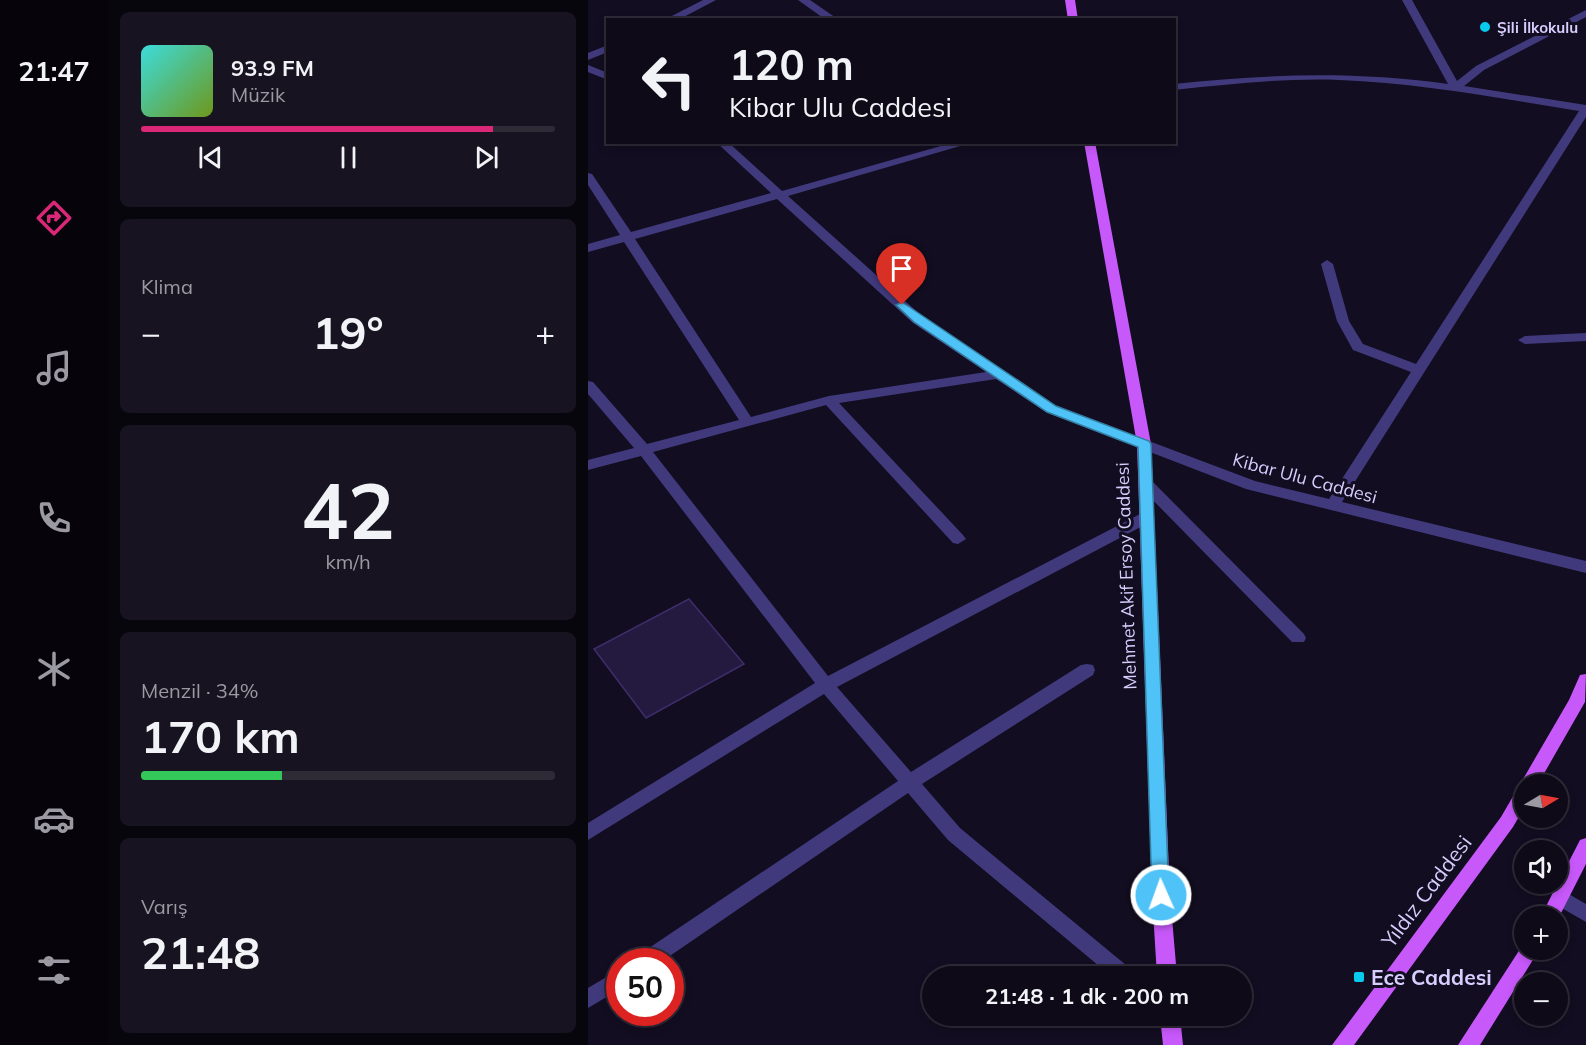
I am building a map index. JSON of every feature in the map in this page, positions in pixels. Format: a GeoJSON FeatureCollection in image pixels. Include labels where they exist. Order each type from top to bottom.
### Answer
{"type":"FeatureCollection","features":[{"type":"Feature","properties":{"kind":"main road"},"geometry":{"type":"LineString","coordinates":[[1070,0],[1073,18]]}},
{"type":"Feature","properties":{"kind":"main road","name":"Mehmet Akif Ersoy Caddesi"},"geometry":{"type":"LineString","coordinates":[[1089,144],[1144,444],[1161,895],[1166,966]]}},
{"type":"Feature","properties":{"kind":"main road"},"geometry":{"type":"LineString","coordinates":[[1535,774],[1577,702],[1586,680]]}},
{"type":"Feature","properties":{"kind":"main road","name":"Yıldız Caddesi"},"geometry":{"type":"LineString","coordinates":[[1341,1045],[1514,810]]}},
{"type":"Feature","properties":{"kind":"main road"},"geometry":{"type":"LineString","coordinates":[[1555,906],[1586,846]]}},
{"type":"Feature","properties":{"kind":"main road"},"geometry":{"type":"LineString","coordinates":[[1468,1045],[1523,960]]}},
{"type":"Feature","properties":{"kind":"main road"},"geometry":{"type":"LineString","coordinates":[[1171,1026],[1173,1045]]}},
{"type":"Feature","properties":{"kind":"street"},"geometry":{"type":"LineString","coordinates":[[673,18],[711,0]]}},
{"type":"Feature","properties":{"kind":"street"},"geometry":{"type":"LineString","coordinates":[[803,0],[831,18]]}},
{"type":"Feature","properties":{"kind":"street"},"geometry":{"type":"LineString","coordinates":[[1407,0],[1455,88]]}},
{"type":"Feature","properties":{"kind":"street"},"geometry":{"type":"LineString","coordinates":[[1455,88],[1480,68],[1586,13]]}},
{"type":"Feature","properties":{"kind":"street"},"geometry":{"type":"LineString","coordinates":[[588,57],[606,49]]}},
{"type":"Feature","properties":{"kind":"street"},"geometry":{"type":"LineString","coordinates":[[588,68],[606,76]]}},
{"type":"Feature","properties":{"kind":"street"},"geometry":{"type":"LineString","coordinates":[[1176,87],[1337,77],[1455,88],[1586,109],[1333,506]]}},
{"type":"Feature","properties":{"kind":"street","name":"Kibar Ulu Caddesi"},"geometry":{"type":"LineString","coordinates":[[723,144],[779,197],[918,320],[1051,409],[1251,485],[1586,567]]}},
{"type":"Feature","properties":{"kind":"street"},"geometry":{"type":"LineString","coordinates":[[588,248],[779,197],[940,146]]}},
{"type":"Feature","properties":{"kind":"street"},"geometry":{"type":"LineString","coordinates":[[588,176],[747,422]]}},
{"type":"Feature","properties":{"kind":"street"},"geometry":{"type":"LineString","coordinates":[[1327,264],[1343,321],[1358,347],[1420,370]]}},
{"type":"Feature","properties":{"kind":"street"},"geometry":{"type":"LineString","coordinates":[[1526,340],[1586,336]]}},
{"type":"Feature","properties":{"kind":"street"},"geometry":{"type":"LineString","coordinates":[[588,465],[829,400],[999,374]]}},
{"type":"Feature","properties":{"kind":"street"},"geometry":{"type":"LineString","coordinates":[[588,385],[644,450],[826,685],[954,834],[1113,966]]}},
{"type":"Feature","properties":{"kind":"street"},"geometry":{"type":"LineString","coordinates":[[829,400],[958,539]]}},
{"type":"Feature","properties":{"kind":"street"},"geometry":{"type":"LineString","coordinates":[[1145,483],[1298,639]]}},
{"type":"Feature","properties":{"kind":"street"},"geometry":{"type":"LineString","coordinates":[[588,832],[826,685],[1147,517]]}},
{"type":"Feature","properties":{"kind":"street"},"geometry":{"type":"LineString","coordinates":[[665,948],[910,782],[1087,670]]}},
{"type":"Feature","properties":{"kind":"street"},"geometry":{"type":"LineString","coordinates":[[1560,897],[1586,915]]}},
{"type":"Feature","properties":{"kind":"street"},"geometry":{"type":"LineString","coordinates":[[588,999],[606,987]]}},
{"type":"Feature","properties":{"kind":"building"},"geometry":{"type":"Polygon","coordinates":[[[689,599],[744,664],[646,718],[594,649],[689,599]]]}},
{"type":"Feature","properties":{"kind":"place","name":"Şili İlkokulu"},"geometry":{"type":"Point","coordinates":[1485,27]}},
{"type":"Feature","properties":{"kind":"place","name":"Ece Caddesi"},"geometry":{"type":"Point","coordinates":[1359,977]}},
{"type":"Feature","properties":{"kind":"route"},"geometry":{"type":"LineString","coordinates":[[902,305],[918,320],[1051,409],[1144,444],[1161,895]]}}]}
